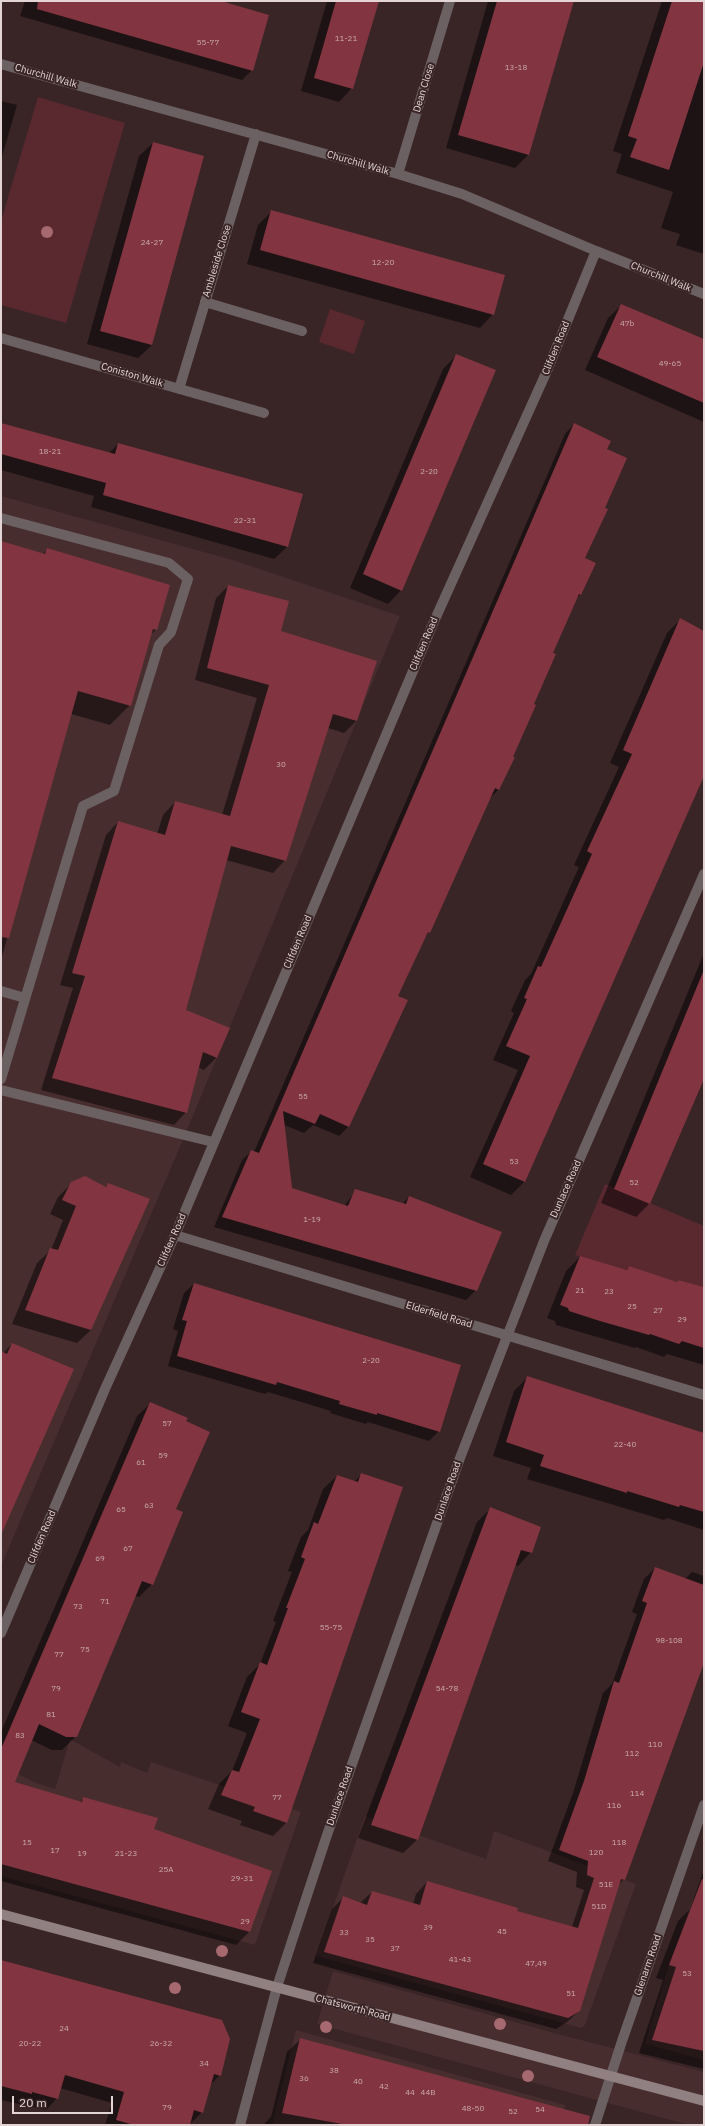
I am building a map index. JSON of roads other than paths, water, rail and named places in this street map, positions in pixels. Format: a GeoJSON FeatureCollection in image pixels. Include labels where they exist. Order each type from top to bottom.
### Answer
{"type":"FeatureCollection","features":[{"type":"Feature","properties":{"kind":"street","name":"Dean Close"},"geometry":{"type":"LineString","coordinates":[[398,174],[450,1]]}},
{"type":"Feature","properties":{"kind":"street","name":"Churchill Walk"},"geometry":{"type":"LineString","coordinates":[[1,64],[398,174],[462,194],[596,251],[704,294]]}},
{"type":"Feature","properties":{"kind":"street","name":"Ambleside Close"},"geometry":{"type":"LineString","coordinates":[[179,389],[256,134]]}},
{"type":"Feature","properties":{"kind":"street","name":"Clifden Road"},"geometry":{"type":"LineString","coordinates":[[1,1633],[106,1389],[175,1235],[432,626],[546,373],[596,251]]}},
{"type":"Feature","properties":{"kind":"street"},"geometry":{"type":"LineString","coordinates":[[205,302],[302,331]]}},
{"type":"Feature","properties":{"kind":"street","name":"Coniston Walk"},"geometry":{"type":"LineString","coordinates":[[1,338],[264,413]]}},
{"type":"Feature","properties":{"kind":"street"},"geometry":{"type":"LineString","coordinates":[[1,518],[169,563],[188,579],[171,632],[159,644],[114,791],[83,806],[1,1079]]}},
{"type":"Feature","properties":{"kind":"street","name":"Dunlace Road"},"geometry":{"type":"LineString","coordinates":[[240,2125],[277,1987],[327,1835],[457,1466],[544,1241],[704,874]]}},
{"type":"Feature","properties":{"kind":"street"},"geometry":{"type":"LineString","coordinates":[[1,991],[25,998]]}},
{"type":"Feature","properties":{"kind":"street"},"geometry":{"type":"LineString","coordinates":[[1,1090],[213,1142]]}},
{"type":"Feature","properties":{"kind":"street","name":"Elderfield Road"},"geometry":{"type":"LineString","coordinates":[[175,1235],[704,1395]]}},
{"type":"Feature","properties":{"kind":"street","name":"Glenarm Road"},"geometry":{"type":"LineString","coordinates":[[595,2125],[656,1941],[704,1806]]}},
{"type":"Feature","properties":{"kind":"street","name":"Chatsworth Road"},"geometry":{"type":"LineString","coordinates":[[1,1914],[277,1987],[610,2078],[704,2101]]}}]}
